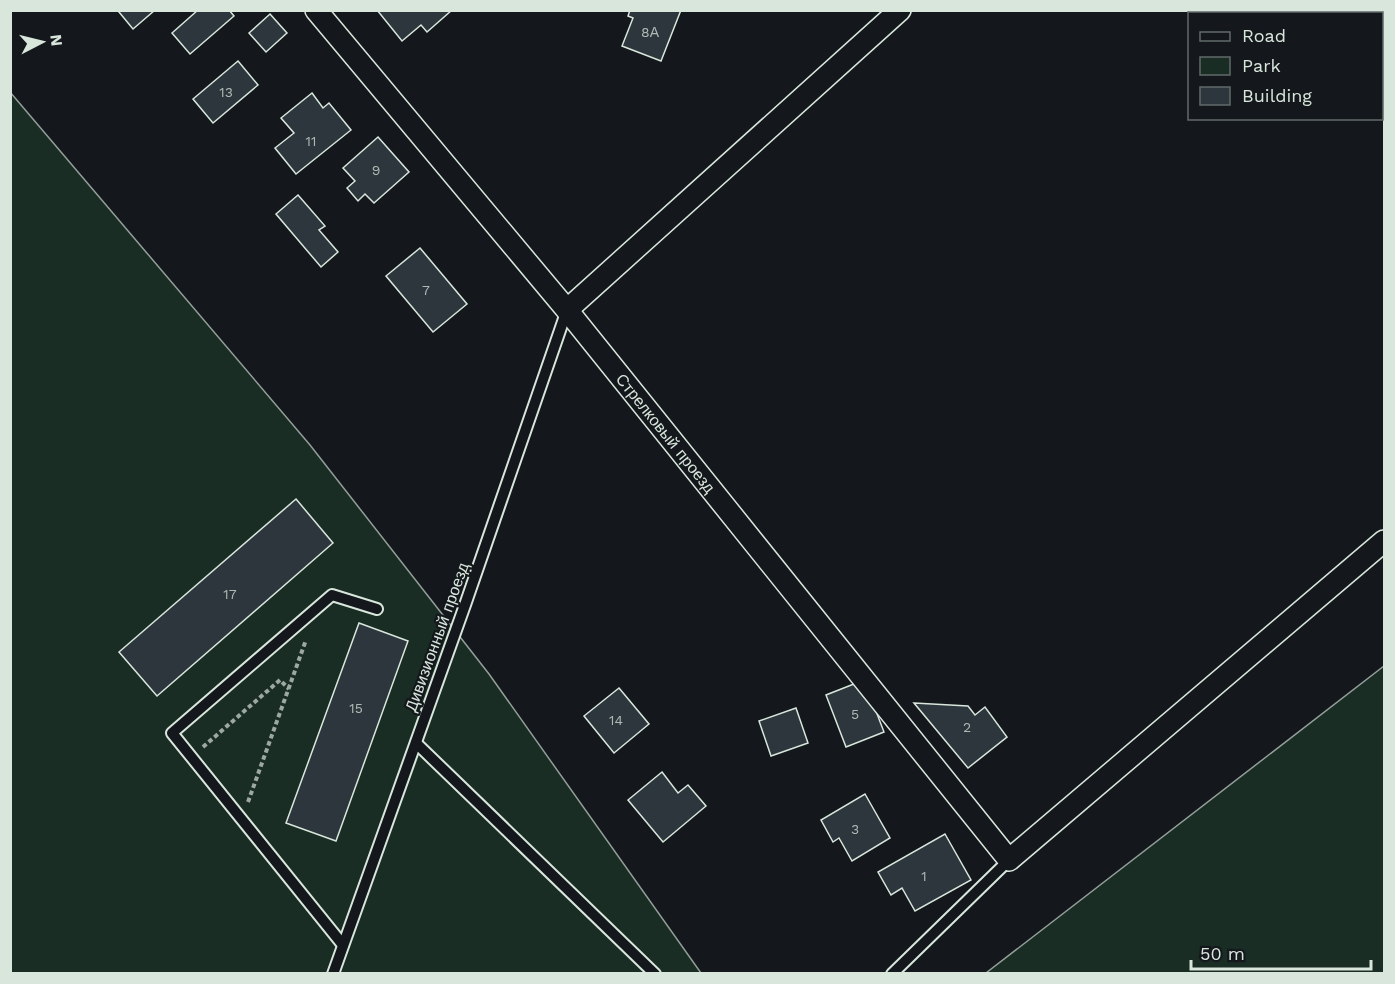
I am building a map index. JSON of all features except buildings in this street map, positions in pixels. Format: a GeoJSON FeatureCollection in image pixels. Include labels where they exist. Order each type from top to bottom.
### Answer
{"type":"FeatureCollection","features":[{"type":"Feature","properties":{"kind":"street","name":"Стрелковый проезд"},"geometry":{"type":"LineString","coordinates":[[316,10],[567,310],[1009,860]]}},
{"type":"Feature","properties":{"kind":"street"},"geometry":{"type":"LineString","coordinates":[[567,310],[900,10]]}},
{"type":"Feature","properties":{"kind":"street"},"geometry":{"type":"LineString","coordinates":[[1009,860],[1384,541]]}},
{"type":"Feature","properties":{"kind":"lane","name":"Дивизионный проезд"},"geometry":{"type":"LineString","coordinates":[[333,974],[567,310]]}},
{"type":"Feature","properties":{"kind":"lane"},"geometry":{"type":"LineString","coordinates":[[343,945],[172,733],[332,595],[377,609]]}},
{"type":"Feature","properties":{"kind":"lane"},"geometry":{"type":"LineString","coordinates":[[416,743],[655,974]]}},
{"type":"Feature","properties":{"kind":"lane"},"geometry":{"type":"LineString","coordinates":[[892,974],[1009,860]]}},
{"type":"Feature","properties":{"kind":"path"},"geometry":{"type":"LineString","coordinates":[[242,820],[318,606]]}},
{"type":"Feature","properties":{"kind":"path"},"geometry":{"type":"LineString","coordinates":[[191,758],[280,680],[289,689]]}},
{"type":"Feature","properties":{"kind":"green space"},"geometry":{"type":"Polygon","coordinates":[[[10,92],[310,445],[489,674],[701,973],[11,973],[10,92]]]}},
{"type":"Feature","properties":{"kind":"green space"},"geometry":{"type":"Polygon","coordinates":[[[1384,666],[1384,973],[986,973],[1384,666]]]}}]}
